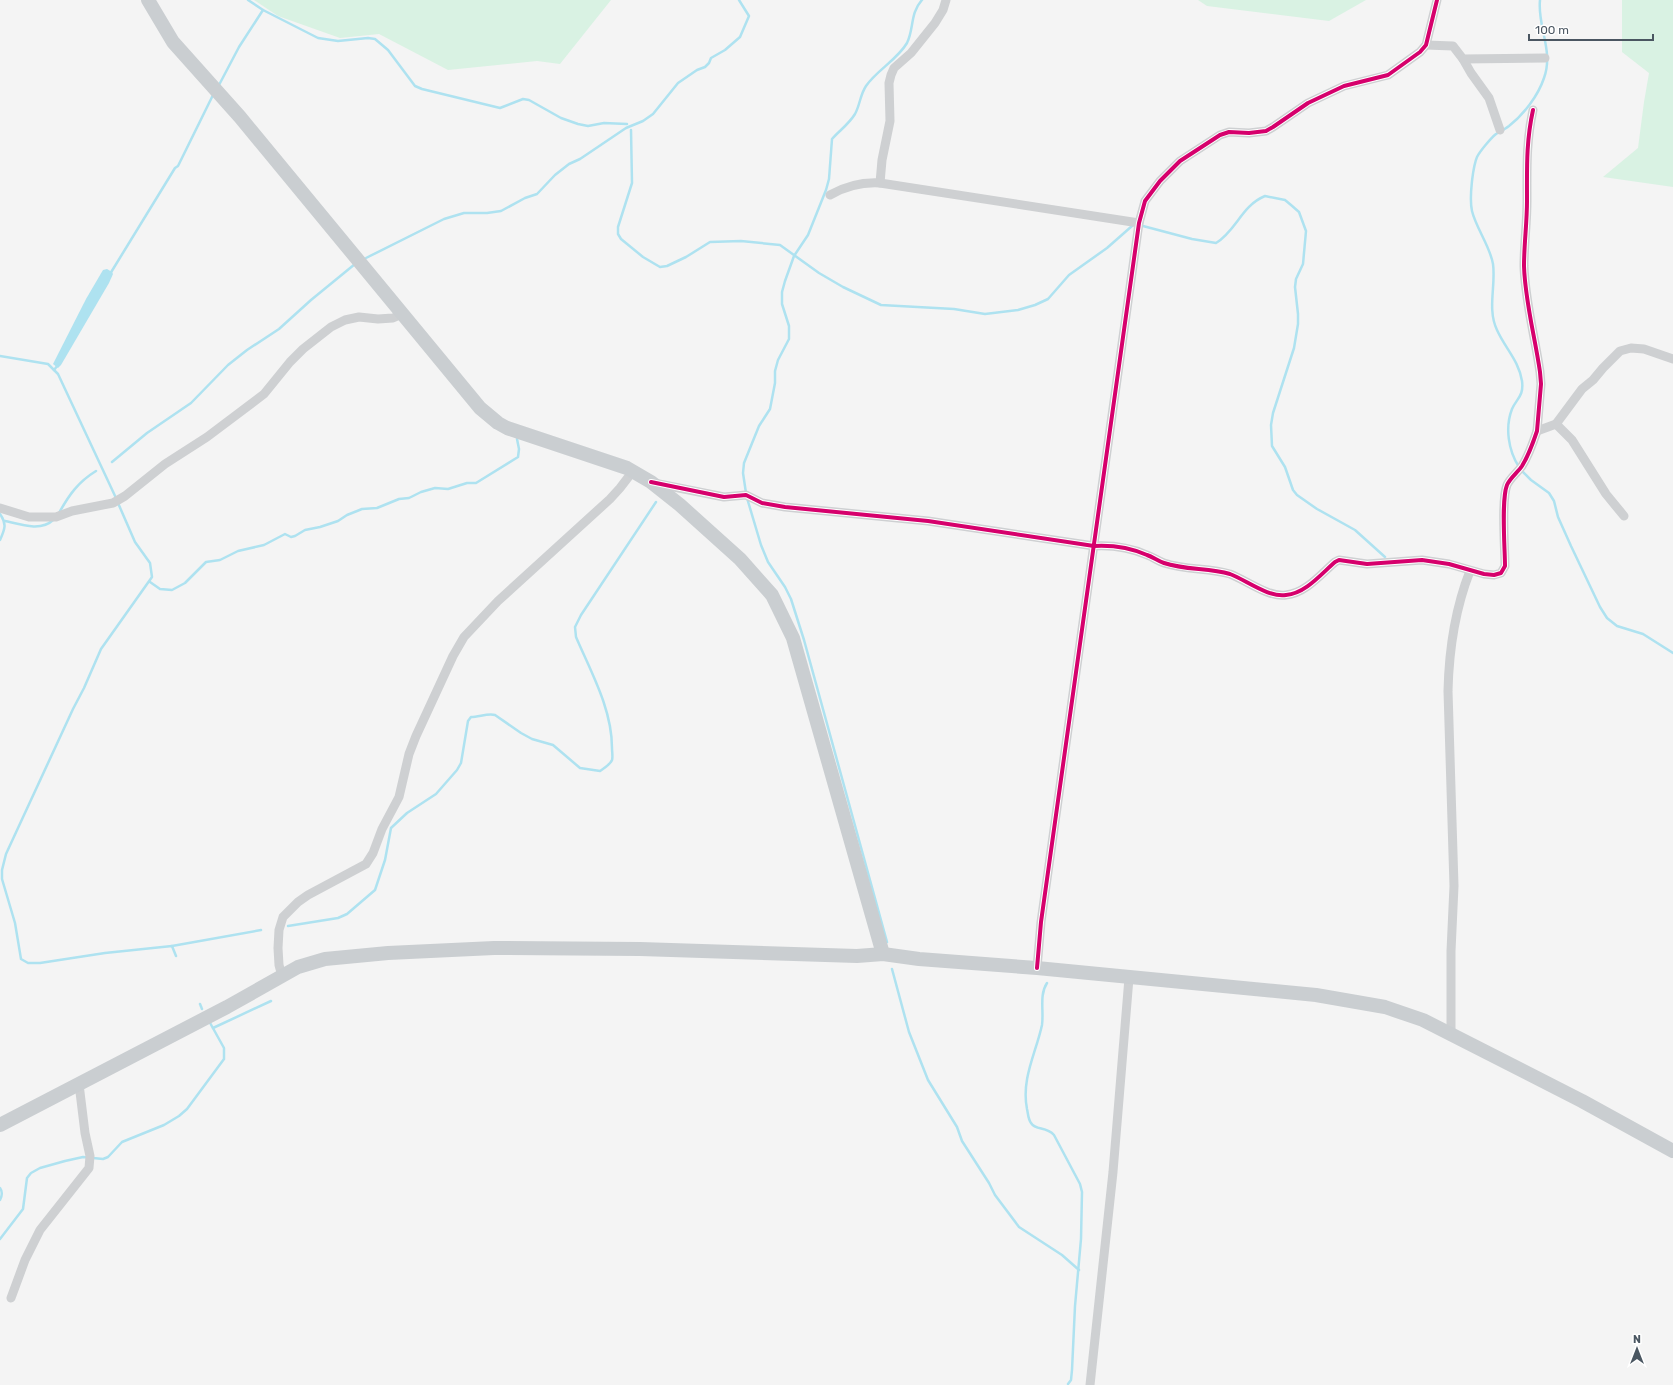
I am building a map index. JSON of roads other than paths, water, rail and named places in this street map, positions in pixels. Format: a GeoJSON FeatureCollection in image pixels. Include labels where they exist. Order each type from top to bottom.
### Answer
{"type":"FeatureCollection","features":[{"type":"Feature","properties":{"kind":"main road"},"geometry":{"type":"LineString","coordinates":[[148,0],[173,42],[240,117],[480,408],[498,423],[517,432],[575,449],[633,471],[651,482],[690,513],[740,559],[772,595],[786,620],[795,644],[883,954]]}},
{"type":"Feature","properties":{"kind":"main road"},"geometry":{"type":"LineString","coordinates":[[0,1125],[306,964],[325,959],[463,948],[640,949],[857,956],[883,954],[919,959],[1037,968],[1129,978],[1259,989],[1316,995],[1368,1003],[1404,1012],[1451,1034],[1582,1101],[1673,1151]]}},
{"type":"Feature","properties":{"kind":"street"},"geometry":{"type":"LineString","coordinates":[[880,183],[882,160],[890,121],[889,83],[891,75],[894,68],[911,52],[935,23],[943,10],[946,0]]}},
{"type":"Feature","properties":{"kind":"street"},"geometry":{"type":"LineString","coordinates":[[1037,968],[1042,922],[1139,223],[1145,201],[1155,187],[1180,161],[1220,135],[1229,132],[1249,133],[1266,131],[1308,103],[1344,86],[1388,74],[1420,52],[1426,45],[1437,0]]}},
{"type":"Feature","properties":{"kind":"street"},"geometry":{"type":"LineString","coordinates":[[1426,45],[1453,46],[1489,98],[1496,114],[1500,130]]}},
{"type":"Feature","properties":{"kind":"street"},"geometry":{"type":"LineString","coordinates":[[1463,59],[1545,58]]}},
{"type":"Feature","properties":{"kind":"street"},"geometry":{"type":"LineString","coordinates":[[651,482],[724,497],[746,495],[769,505],[928,521],[1094,546],[1118,547],[1147,555],[1163,563],[1221,572],[1241,579],[1269,593],[1281,596],[1293,594],[1314,582],[1339,560],[1367,564],[1422,560],[1449,564],[1470,571],[1494,575],[1501,574],[1504,570],[1505,493],[1508,484],[1520,468],[1537,431],[1541,384],[1524,265],[1527,214],[1527,139],[1533,110]]}},
{"type":"Feature","properties":{"kind":"street"},"geometry":{"type":"LineString","coordinates":[[830,195],[841,189],[870,182],[1139,223]]}},
{"type":"Feature","properties":{"kind":"street"},"geometry":{"type":"LineString","coordinates":[[0,508],[28,517],[56,517],[72,511],[113,503],[125,496],[165,464],[218,429],[264,394],[290,362],[304,348],[331,327],[345,320],[359,317],[378,319],[392,318],[402,314]]}},
{"type":"Feature","properties":{"kind":"street"},"geometry":{"type":"LineString","coordinates":[[1537,431],[1556,424],[1582,389],[1594,380],[1603,368],[1620,351],[1631,348],[1644,349],[1673,359]]}},
{"type":"Feature","properties":{"kind":"street"},"geometry":{"type":"LineString","coordinates":[[1556,424],[1572,440],[1606,494],[1624,516]]}},
{"type":"Feature","properties":{"kind":"street"},"geometry":{"type":"LineString","coordinates":[[282,976],[279,965],[278,948],[279,930],[283,917],[298,902],[308,895],[366,864],[373,853],[382,829],[399,797],[409,754],[416,736],[453,656],[464,637],[498,601],[610,499],[633,471]]}},
{"type":"Feature","properties":{"kind":"street"},"geometry":{"type":"LineString","coordinates":[[1451,1034],[1451,951],[1454,886],[1448,667],[1458,608],[1470,571]]}},
{"type":"Feature","properties":{"kind":"street"},"geometry":{"type":"LineString","coordinates":[[1090,1385],[1113,1172],[1129,978]]}},
{"type":"Feature","properties":{"kind":"street"},"geometry":{"type":"LineString","coordinates":[[11,1298],[32,1244],[50,1218],[86,1172],[90,1159],[86,1140],[79,1084]]}},
{"type":"Feature","properties":{"kind":"water"},"geometry":{"type":"Polygon","coordinates":[[[107,269],[113,274],[109,283],[58,368],[53,364],[86,299],[103,270],[107,269]]]}},
{"type":"Feature","properties":{"kind":"waterway"},"geometry":{"type":"LineString","coordinates":[[248,0],[263,10],[318,38],[338,41],[368,38],[375,39],[388,50],[415,86],[422,89],[500,108],[523,99],[529,100],[561,118],[588,126],[604,123],[627,124]]}},
{"type":"Feature","properties":{"kind":"waterway"},"geometry":{"type":"LineString","coordinates":[[366,258],[444,219],[464,213],[487,213],[501,211],[525,198],[537,194],[555,175],[569,164],[580,159],[626,128],[643,121],[653,114],[678,83],[697,70],[705,67],[711,58],[725,50],[740,37],[749,16],[739,0]]}},
{"type":"Feature","properties":{"kind":"waterway"},"geometry":{"type":"LineString","coordinates":[[746,493],[743,473],[744,463],[759,426],[770,409],[775,383],[775,371],[778,360],[789,339],[789,326],[782,304],[782,292],[794,256],[808,235],[826,190],[829,179],[832,139],[853,118],[866,86],[898,55],[907,43],[916,10],[922,0]]}},
{"type":"Feature","properties":{"kind":"waterway"},"geometry":{"type":"LineString","coordinates":[[1519,467],[1512,453],[1508,431],[1512,409],[1522,390],[1522,381],[1518,367],[1500,337],[1494,322],[1492,306],[1493,264],[1474,217],[1471,207],[1471,192],[1474,169],[1478,154],[1496,134],[1509,126],[1520,116],[1534,98],[1544,78],[1547,68],[1547,58],[1541,19],[1540,0]]}},
{"type":"Feature","properties":{"kind":"waterway"},"geometry":{"type":"LineString","coordinates":[[219,85],[239,47],[263,10]]}},
{"type":"Feature","properties":{"kind":"waterway"},"geometry":{"type":"LineString","coordinates":[[110,274],[175,168],[178,166],[213,95]]}},
{"type":"Feature","properties":{"kind":"waterway"},"geometry":{"type":"LineString","coordinates":[[631,130],[632,183],[618,227],[618,234],[621,239],[643,257],[660,267],[667,266],[686,257],[710,242],[741,241],[780,245],[819,273],[843,287],[881,305],[954,309],[985,314],[1018,310],[1048,299],[1069,275],[1107,248],[1132,226]]}},
{"type":"Feature","properties":{"kind":"waterway"},"geometry":{"type":"LineString","coordinates":[[1143,226],[1192,239],[1216,243],[1229,232],[1250,206],[1265,196],[1285,200],[1299,212],[1306,231],[1303,264],[1296,279],[1295,287],[1298,324],[1294,348],[1273,413],[1271,425],[1272,446],[1285,467],[1293,490],[1297,495],[1317,509],[1355,530],[1385,557]]}},
{"type":"Feature","properties":{"kind":"waterway"},"geometry":{"type":"LineString","coordinates":[[112,462],[147,433],[191,403],[228,365],[247,350],[279,329],[311,300],[355,264]]}},
{"type":"Feature","properties":{"kind":"waterway"},"geometry":{"type":"LineString","coordinates":[[0,356],[48,364],[58,374],[116,498]]}},
{"type":"Feature","properties":{"kind":"waterway"},"geometry":{"type":"LineString","coordinates":[[54,370],[58,365]]}},
{"type":"Feature","properties":{"kind":"waterway"},"geometry":{"type":"LineString","coordinates":[[150,582],[160,589],[172,590],[185,583],[206,562],[220,560],[238,551],[264,545],[285,534],[291,537],[295,536],[305,530],[338,521],[347,515],[362,509],[377,508],[399,499],[409,498],[421,492],[435,488],[448,489],[467,483],[476,483],[518,457],[519,449],[517,439]]}},
{"type":"Feature","properties":{"kind":"waterway"},"geometry":{"type":"LineString","coordinates":[[59,513],[74,489],[96,471]]}},
{"type":"Feature","properties":{"kind":"waterway"},"geometry":{"type":"LineString","coordinates":[[1522,471],[1531,480],[1549,493],[1554,501],[1558,517],[1571,546],[1600,607],[1607,618],[1617,626],[1643,634],[1673,653]]}},
{"type":"Feature","properties":{"kind":"waterway"},"geometry":{"type":"LineString","coordinates":[[747,498],[761,545],[768,562],[785,587],[791,599],[804,640],[887,942]]}},
{"type":"Feature","properties":{"kind":"waterway"},"geometry":{"type":"LineString","coordinates":[[288,926],[338,918],[347,914],[375,890],[385,860],[391,828],[407,813],[436,794],[457,770],[461,763],[468,721],[471,717],[489,714],[495,715],[532,739],[553,745],[580,768],[600,771],[610,763],[612,760],[611,733],[605,705],[576,637],[575,627],[581,615],[656,502]]}},
{"type":"Feature","properties":{"kind":"waterway"},"geometry":{"type":"LineString","coordinates":[[118,503],[135,542],[150,563],[152,577],[101,649],[6,854],[2,870],[2,879],[15,923],[21,959],[28,963],[40,963],[105,953],[172,946],[176,956]]}},
{"type":"Feature","properties":{"kind":"waterway"},"geometry":{"type":"LineString","coordinates":[[0,514],[4,521],[3,533],[0,540]]}},
{"type":"Feature","properties":{"kind":"waterway"},"geometry":{"type":"LineString","coordinates":[[5,521],[30,526],[42,526],[53,520]]}},
{"type":"Feature","properties":{"kind":"waterway"},"geometry":{"type":"LineString","coordinates":[[172,946],[261,930]]}},
{"type":"Feature","properties":{"kind":"waterway"},"geometry":{"type":"LineString","coordinates":[[892,969],[909,1032],[928,1080],[957,1127],[962,1141],[995,1195],[1019,1227],[1062,1255],[1079,1270]]}},
{"type":"Feature","properties":{"kind":"waterway"},"geometry":{"type":"LineString","coordinates":[[1047,983],[1042,998],[1042,1025],[1030,1066],[1026,1087],[1026,1098],[1030,1121],[1036,1127],[1048,1130],[1054,1135],[1080,1184],[1082,1192],[1081,1239],[1075,1306],[1072,1370],[1071,1380],[1068,1384]]}},
{"type":"Feature","properties":{"kind":"waterway"},"geometry":{"type":"LineString","coordinates":[[213,1028],[271,1001]]}},
{"type":"Feature","properties":{"kind":"waterway"},"geometry":{"type":"LineString","coordinates":[[200,1004],[202,1009]]}},
{"type":"Feature","properties":{"kind":"waterway"},"geometry":{"type":"LineString","coordinates":[[0,1239],[23,1209],[27,1178],[31,1173],[40,1168],[83,1157],[103,1159],[108,1157],[122,1142],[164,1125],[187,1109],[224,1059],[224,1048],[209,1021]]}},
{"type":"Feature","properties":{"kind":"waterway"},"geometry":{"type":"LineString","coordinates":[[0,1188],[2,1191],[0,1200]]}}]}
